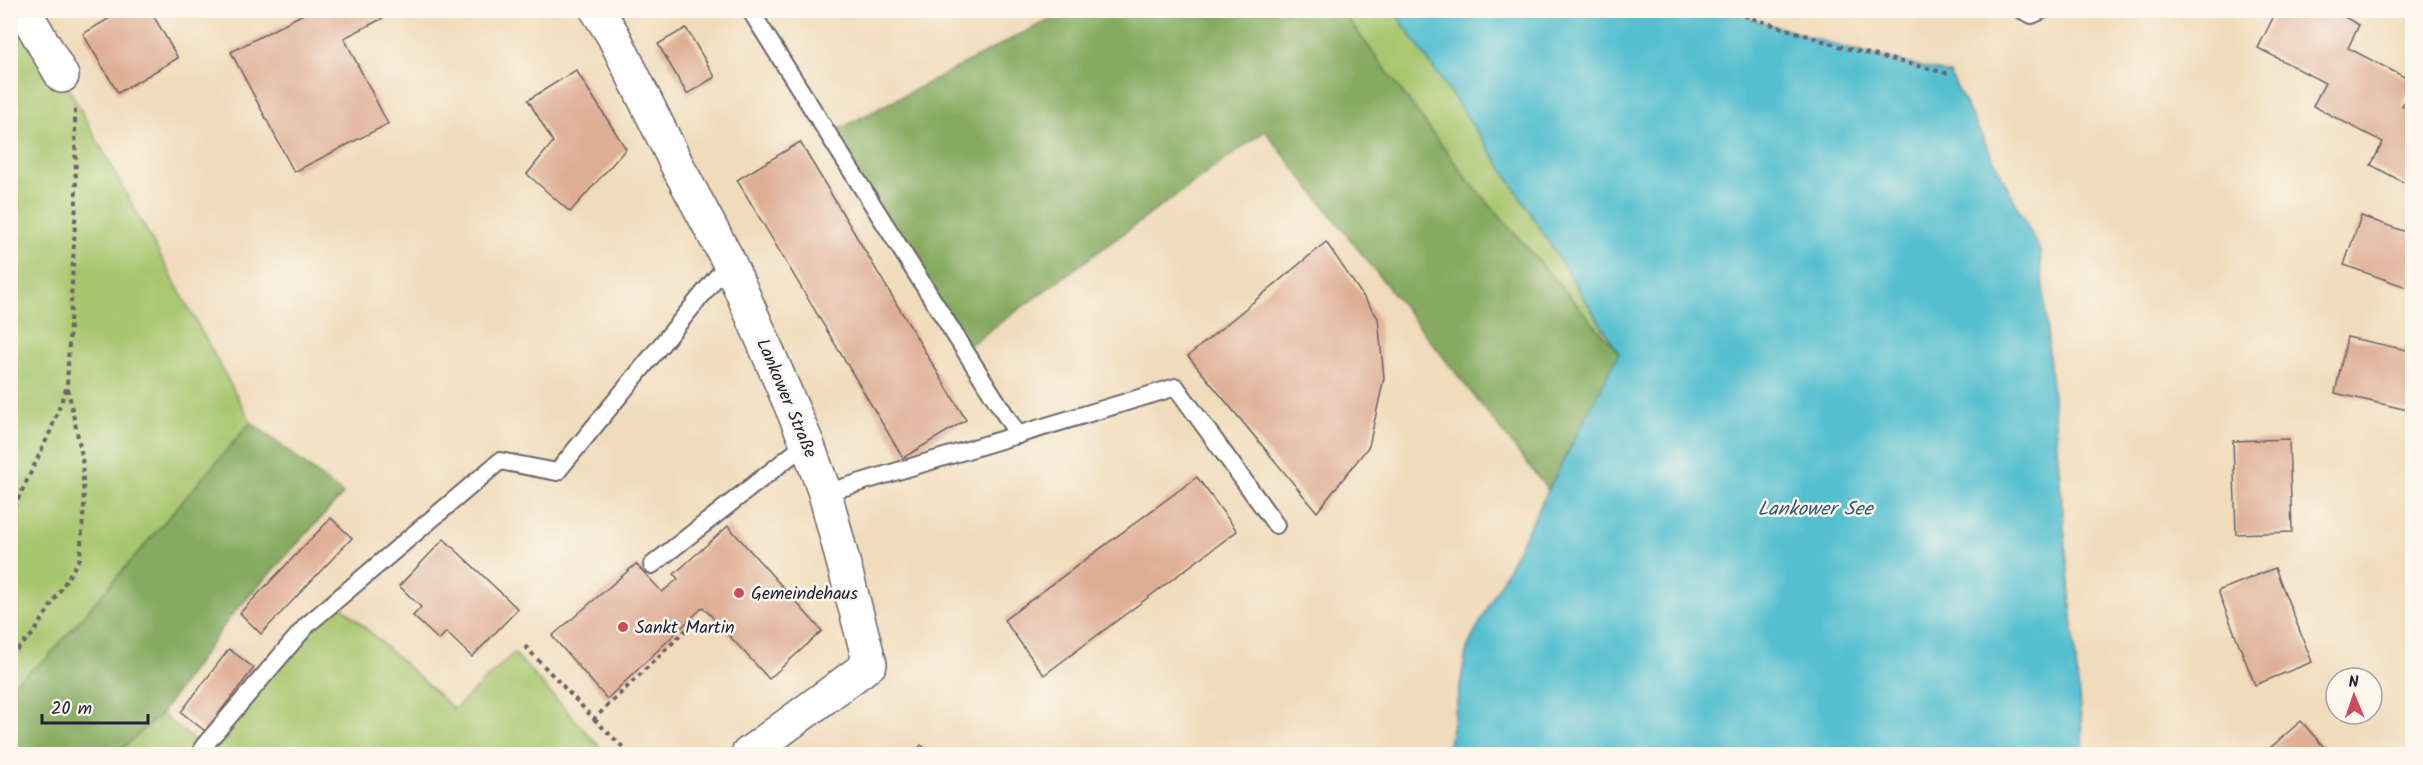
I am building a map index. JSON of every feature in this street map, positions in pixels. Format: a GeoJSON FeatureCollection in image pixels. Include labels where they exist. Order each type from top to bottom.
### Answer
{"type":"FeatureCollection","features":[{"type":"Feature","properties":{"kind":"street"},"geometry":{"type":"LineString","coordinates":[[24,10],[62,76]]}},
{"type":"Feature","properties":{"kind":"street","name":"Lankower Straße"},"geometry":{"type":"LineString","coordinates":[[597,10],[613,35],[679,169],[729,262],[807,443],[825,493],[870,664],[748,754]]}},
{"type":"Feature","properties":{"kind":"lane"},"geometry":{"type":"LineString","coordinates":[[750,10],[1018,435]]}},
{"type":"Feature","properties":{"kind":"lane"},"geometry":{"type":"LineString","coordinates":[[2021,10],[2032,15],[2043,10]]}},
{"type":"Feature","properties":{"kind":"lane"},"geometry":{"type":"LineString","coordinates":[[203,747],[307,626],[500,461],[557,472],[729,262]]}},
{"type":"Feature","properties":{"kind":"lane"},"geometry":{"type":"LineString","coordinates":[[825,493],[1176,387],[1276,525]]}},
{"type":"Feature","properties":{"kind":"lane"},"geometry":{"type":"LineString","coordinates":[[652,565],[807,443]]}},
{"type":"Feature","properties":{"kind":"path"},"geometry":{"type":"LineString","coordinates":[[1727,10],[1845,48],[1950,74]]}},
{"type":"Feature","properties":{"kind":"path"},"geometry":{"type":"LineString","coordinates":[[10,656],[34,633],[80,558],[84,506],[82,456],[67,386],[76,202],[75,111],[62,76]]}},
{"type":"Feature","properties":{"kind":"path"},"geometry":{"type":"LineString","coordinates":[[10,516],[51,430],[67,386]]}},
{"type":"Feature","properties":{"kind":"path"},"geometry":{"type":"LineString","coordinates":[[594,719],[687,629],[693,617]]}},
{"type":"Feature","properties":{"kind":"path"},"geometry":{"type":"LineString","coordinates":[[525,646],[630,754]]}},
{"type":"Feature","properties":{"kind":"green space"},"geometry":{"type":"Polygon","coordinates":[[[10,11],[62,76],[251,422],[47,658],[11,685],[10,11]]]}},
{"type":"Feature","properties":{"kind":"green space"},"geometry":{"type":"Polygon","coordinates":[[[1065,11],[1342,11],[1466,178],[1619,353],[1548,490],[1265,131],[964,349],[828,135],[1065,11]]]}},
{"type":"Feature","properties":{"kind":"green space"},"geometry":{"type":"Polygon","coordinates":[[[1342,11],[1394,11],[1498,162],[1619,353],[1466,178],[1342,11]]]}},
{"type":"Feature","properties":{"kind":"green space"},"geometry":{"type":"Polygon","coordinates":[[[251,422],[343,494],[230,617],[161,714],[116,754],[11,754],[11,685],[47,658],[251,422]]]}},
{"type":"Feature","properties":{"kind":"green space"},"geometry":{"type":"Polygon","coordinates":[[[336,601],[454,709],[514,653],[606,754],[116,754],[161,714],[203,747],[336,601]]]}},
{"type":"Feature","properties":{"kind":"water","name":"Lankower See"},"geometry":{"type":"Polygon","coordinates":[[[1394,11],[1727,11],[1845,48],[1950,74],[2040,251],[2084,754],[1447,754],[1467,648],[1619,353],[1498,162],[1394,11]]]}},
{"type":"Feature","properties":{"kind":"building"},"geometry":{"type":"Polygon","coordinates":[[[123,10],[150,10],[178,58],[118,93],[83,34],[123,10]]]}},
{"type":"Feature","properties":{"kind":"building"},"geometry":{"type":"Polygon","coordinates":[[[302,10],[399,10],[344,38],[388,124],[294,172],[231,52],[303,14],[302,10]]]}},
{"type":"Feature","properties":{"kind":"building"},"geometry":{"type":"Polygon","coordinates":[[[2277,10],[2332,10],[2359,25],[2348,48],[2412,81],[2412,86],[2402,106],[2412,111],[2412,187],[2371,165],[2383,142],[2313,106],[2325,83],[2258,48],[2277,10]]]}},
{"type":"Feature","properties":{"kind":"building"},"geometry":{"type":"Polygon","coordinates":[[[686,28],[715,77],[687,94],[658,44],[686,28]]]}},
{"type":"Feature","properties":{"kind":"building"},"geometry":{"type":"Polygon","coordinates":[[[576,70],[626,149],[570,212],[527,174],[553,142],[528,100],[576,70]]]}},
{"type":"Feature","properties":{"kind":"building"},"geometry":{"type":"Polygon","coordinates":[[[800,142],[966,420],[903,458],[737,180],[800,142]]]}},
{"type":"Feature","properties":{"kind":"building"},"geometry":{"type":"Polygon","coordinates":[[[2361,216],[2412,234],[2412,289],[2344,265],[2361,216]]]}},
{"type":"Feature","properties":{"kind":"building"},"geometry":{"type":"Polygon","coordinates":[[[1326,242],[1378,318],[1384,378],[1369,446],[1317,512],[1188,356],[1326,242]]]}},
{"type":"Feature","properties":{"kind":"building"},"geometry":{"type":"Polygon","coordinates":[[[2347,337],[2412,351],[2412,389],[2408,410],[2335,393],[2347,337]]]}},
{"type":"Feature","properties":{"kind":"building"},"geometry":{"type":"Polygon","coordinates":[[[2289,439],[2292,532],[2236,534],[2233,441],[2289,439]]]}},
{"type":"Feature","properties":{"kind":"building"},"geometry":{"type":"Polygon","coordinates":[[[1197,477],[1237,531],[1044,675],[1004,620],[1197,477]]]}},
{"type":"Feature","properties":{"kind":"building"},"geometry":{"type":"Polygon","coordinates":[[[331,518],[352,538],[261,634],[240,613],[331,518]]]}},
{"type":"Feature","properties":{"kind":"building"},"geometry":{"type":"Polygon","coordinates":[[[728,526],[822,631],[769,679],[703,607],[607,699],[552,636],[636,564],[662,592],[678,579],[674,574],[728,526]]]}},
{"type":"Feature","properties":{"kind":"building"},"geometry":{"type":"Polygon","coordinates":[[[444,539],[518,609],[472,657],[446,632],[439,640],[413,616],[421,607],[399,586],[444,539]]]}},
{"type":"Feature","properties":{"kind":"building"},"geometry":{"type":"Polygon","coordinates":[[[2275,568],[2312,662],[2255,685],[2218,591],[2275,568]]]}},
{"type":"Feature","properties":{"kind":"building"},"geometry":{"type":"Polygon","coordinates":[[[229,649],[254,668],[205,731],[181,712],[229,649]]]}},
{"type":"Feature","properties":{"kind":"building"},"geometry":{"type":"Polygon","coordinates":[[[2301,721],[2329,753],[2263,754],[2301,721]]]}},
{"type":"Feature","properties":{"kind":"building"},"geometry":{"type":"Polygon","coordinates":[[[921,745],[933,754],[913,754],[921,745]]]}},
{"type":"Feature","properties":{"kind":"place","name":"Gemeindehaus"},"geometry":{"type":"Point","coordinates":[739,593]}},
{"type":"Feature","properties":{"kind":"place","name":"Sankt Martin"},"geometry":{"type":"Point","coordinates":[623,627]}}]}
